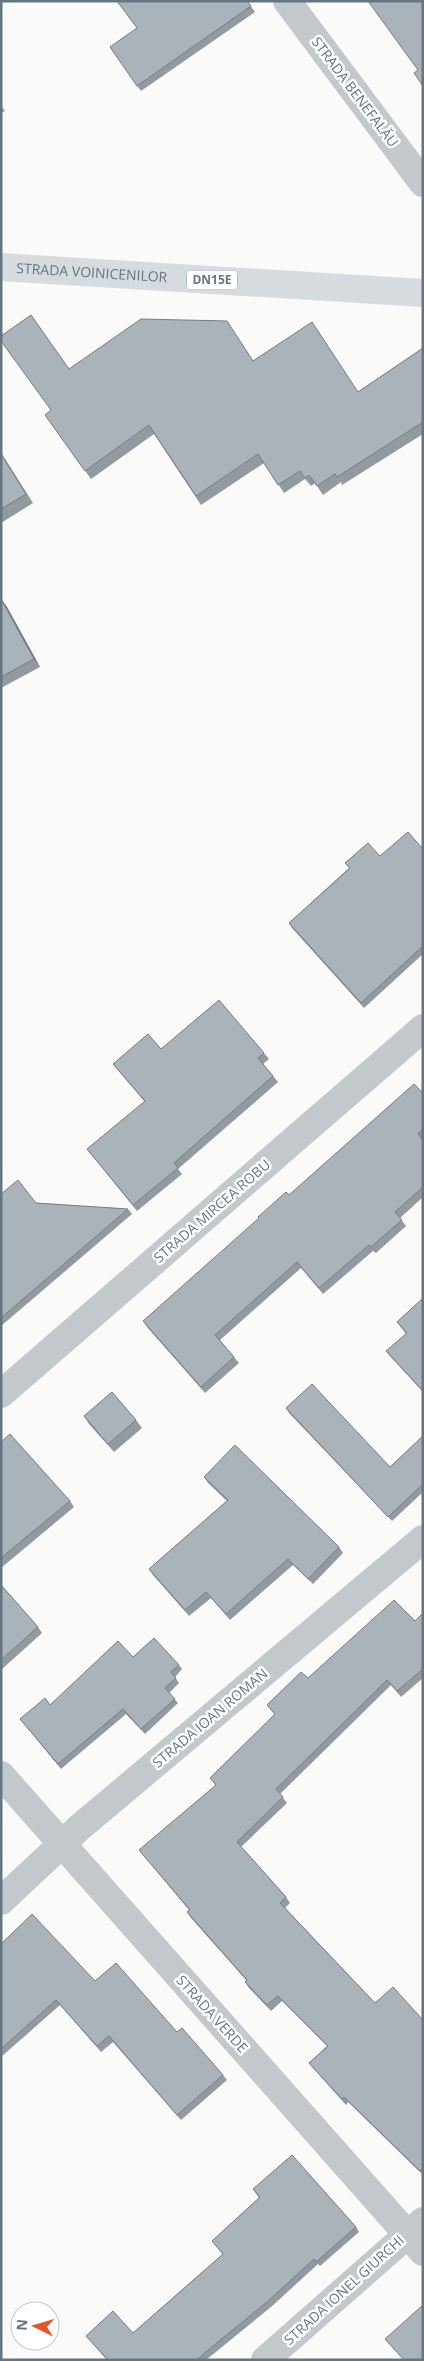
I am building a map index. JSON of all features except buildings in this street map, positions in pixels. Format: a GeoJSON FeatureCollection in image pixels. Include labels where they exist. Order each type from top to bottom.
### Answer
{"type":"FeatureCollection","features":[{"type":"Feature","properties":{"kind":"main road","name":"STRADA VOINICENILOR"},"geometry":{"type":"LineString","coordinates":[[1,267],[423,293]]}},
{"type":"Feature","properties":{"kind":"street","name":"STRADA BENEFALĂU"},"geometry":{"type":"LineString","coordinates":[[287,1],[423,183]]}},
{"type":"Feature","properties":{"kind":"street","name":"STRADA MIRCEA ROBU"},"geometry":{"type":"LineString","coordinates":[[1,1394],[423,1028]]}},
{"type":"Feature","properties":{"kind":"street","name":"STRADA IOAN ROMAN"},"geometry":{"type":"LineString","coordinates":[[1,1901],[88,1821],[423,1539]]}},
{"type":"Feature","properties":{"kind":"street","name":"STRADA VERDE"},"geometry":{"type":"LineString","coordinates":[[1,1775],[418,2235]]}},
{"type":"Feature","properties":{"kind":"street","name":"STRADA IONEL GIURCHI"},"geometry":{"type":"LineString","coordinates":[[265,2360],[418,2235]]}}]}
